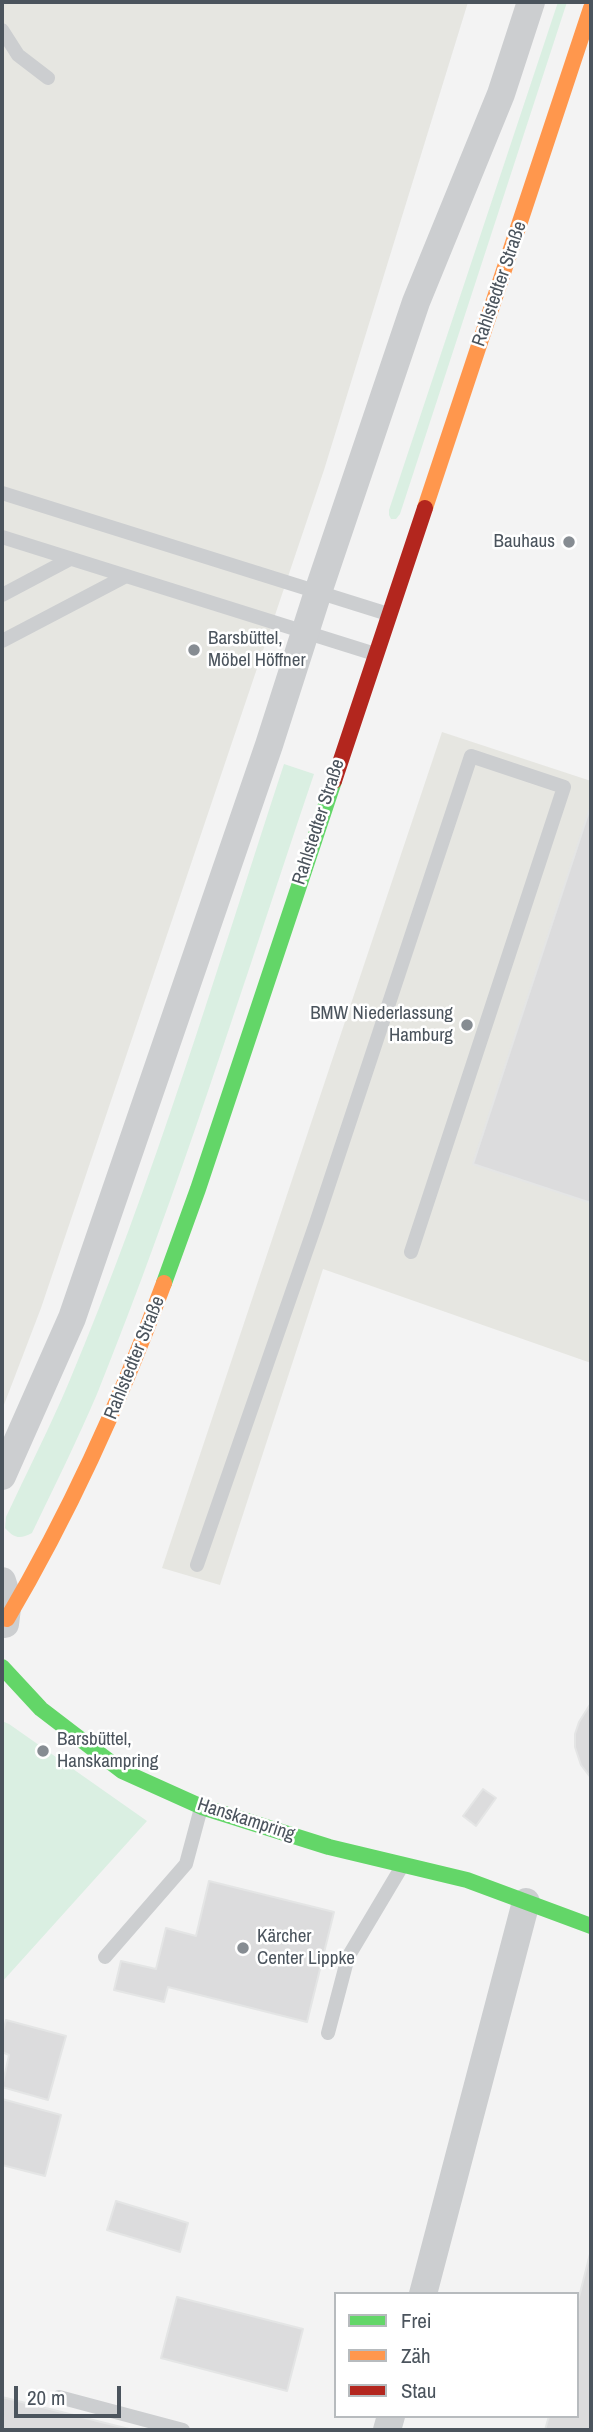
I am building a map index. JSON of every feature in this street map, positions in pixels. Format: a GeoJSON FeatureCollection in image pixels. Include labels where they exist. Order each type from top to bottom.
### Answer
{"type":"FeatureCollection","features":[{"type":"Feature","properties":{"kind":"street"},"geometry":{"type":"LineString","coordinates":[[2,1476],[72,1318],[269,745],[416,302],[501,94],[531,2]]}},
{"type":"Feature","properties":{"kind":"street","name":"Rahlstedter Straße"},"geometry":{"type":"LineString","coordinates":[[4,1626],[57,1534],[94,1456],[150,1323],[198,1189],[591,8]]}},
{"type":"Feature","properties":{"kind":"street","name":"Rahlstedter Straße"},"geometry":{"type":"LineString","coordinates":[[2,1581],[8,1600],[4,1626]]}},
{"type":"Feature","properties":{"kind":"street","name":"Hanskampring"},"geometry":{"type":"LineString","coordinates":[[2,1667],[41,1709],[122,1771],[202,1807],[329,1847],[467,1880],[591,1926]]}},
{"type":"Feature","properties":{"kind":"street"},"geometry":{"type":"LineString","coordinates":[[424,2292],[526,1902]]}},
{"type":"Feature","properties":{"kind":"lane"},"geometry":{"type":"LineString","coordinates":[[2,30],[18,55],[47,78]]}},
{"type":"Feature","properties":{"kind":"lane"},"geometry":{"type":"LineString","coordinates":[[2,493],[390,614]]}},
{"type":"Feature","properties":{"kind":"lane"},"geometry":{"type":"LineString","coordinates":[[2,537],[376,654]]}},
{"type":"Feature","properties":{"kind":"lane"},"geometry":{"type":"LineString","coordinates":[[2,596],[70,559]]}},
{"type":"Feature","properties":{"kind":"lane"},"geometry":{"type":"LineString","coordinates":[[2,641],[126,576]]}},
{"type":"Feature","properties":{"kind":"lane"},"geometry":{"type":"LineString","coordinates":[[197,1565],[316,1223],[471,756],[564,787],[411,1252]]}},
{"type":"Feature","properties":{"kind":"lane"},"geometry":{"type":"LineString","coordinates":[[105,1957],[186,1864],[202,1807]]}},
{"type":"Feature","properties":{"kind":"lane"},"geometry":{"type":"LineString","coordinates":[[328,2033],[348,1957],[403,1863]]}},
{"type":"Feature","properties":{"kind":"lane"},"geometry":{"type":"LineString","coordinates":[[59,2397],[183,2430]]}},
{"type":"Feature","properties":{"kind":"shaded area"},"geometry":{"type":"Polygon","coordinates":[[[2,2],[468,2],[324,470],[41,1308],[2,1410],[2,2]]]}},
{"type":"Feature","properties":{"kind":"shaded area","name":"BMW Niederlassung Hamburg"},"geometry":{"type":"Polygon","coordinates":[[[442,732],[591,781],[591,1363],[323,1269],[220,1585],[162,1568],[442,732]]]}},
{"type":"Feature","properties":{"kind":"green space"},"geometry":{"type":"Polygon","coordinates":[[[558,2],[567,2],[400,514],[396,519],[391,519],[389,510],[558,2]]]}},
{"type":"Feature","properties":{"kind":"green space"},"geometry":{"type":"Polygon","coordinates":[[[284,764],[314,774],[156,1241],[82,1429],[32,1533],[15,1536],[5,1528],[6,1517],[69,1382],[129,1230],[183,1075],[284,764]]]}},
{"type":"Feature","properties":{"kind":"green space"},"geometry":{"type":"Polygon","coordinates":[[[2,1721],[147,1821],[2,1982],[2,1721]]]}},
{"type":"Feature","properties":{"kind":"building"},"geometry":{"type":"Polygon","coordinates":[[[591,805],[591,1203],[473,1164],[591,805]]]}},
{"type":"Feature","properties":{"kind":"building"},"geometry":{"type":"Polygon","coordinates":[[[591,1703],[591,1778],[581,1765],[575,1747],[575,1734],[591,1703]]]}},
{"type":"Feature","properties":{"kind":"building"},"geometry":{"type":"Polygon","coordinates":[[[483,1789],[496,1798],[476,1826],[463,1816],[483,1789]]]}},
{"type":"Feature","properties":{"kind":"building","name":"Kärcher Center Lippke"},"geometry":{"type":"Polygon","coordinates":[[[209,1881],[334,1912],[307,2022],[168,1987],[164,2002],[114,1990],[121,1961],[156,1969],[166,1928],[196,1936],[209,1881]]]}},
{"type":"Feature","properties":{"kind":"building"},"geometry":{"type":"Polygon","coordinates":[[[6,2020],[66,2036],[48,2100],[2,2087],[9,2055],[2,2052],[2,2035],[6,2020]]]}},
{"type":"Feature","properties":{"kind":"building"},"geometry":{"type":"Polygon","coordinates":[[[2,2099],[61,2115],[45,2176],[2,2165],[2,2099]]]}},
{"type":"Feature","properties":{"kind":"building"},"geometry":{"type":"Polygon","coordinates":[[[116,2201],[188,2223],[180,2252],[107,2230],[116,2201]]]}},
{"type":"Feature","properties":{"kind":"building"},"geometry":{"type":"Polygon","coordinates":[[[591,2250],[591,2430],[545,2430],[548,2418],[579,2418],[579,2297],[591,2250]]]}},
{"type":"Feature","properties":{"kind":"building"},"geometry":{"type":"Polygon","coordinates":[[[177,2297],[303,2329],[287,2391],[161,2358],[177,2297]]]}},
{"type":"Feature","properties":{"kind":"building"},"geometry":{"type":"Polygon","coordinates":[[[2,2397],[133,2430],[2,2430],[2,2397]]]}},
{"type":"Feature","properties":{"kind":"traffic: fast"},"geometry":{"type":"LineString","coordinates":[[164,1283],[334,781]]}},
{"type":"Feature","properties":{"kind":"traffic: fast"},"geometry":{"type":"LineString","coordinates":[[2,1667],[41,1709],[122,1771],[202,1807],[329,1847],[467,1880],[591,1926]]}},
{"type":"Feature","properties":{"kind":"traffic: slow"},"geometry":{"type":"LineString","coordinates":[[425,508],[591,8]]}},
{"type":"Feature","properties":{"kind":"traffic: slow"},"geometry":{"type":"LineString","coordinates":[[7,1619],[52,1538],[93,1455],[164,1283]]}},
{"type":"Feature","properties":{"kind":"traffic: jam"},"geometry":{"type":"LineString","coordinates":[[334,781],[425,508]]}},
{"type":"Feature","properties":{"kind":"place","name":"Bauhaus"},"geometry":{"type":"Point","coordinates":[569,542]}},
{"type":"Feature","properties":{"kind":"place","name":"Barsbüttel, Möbel Höffner"},"geometry":{"type":"Point","coordinates":[194,650]}},
{"type":"Feature","properties":{"kind":"place","name":"BMW Niederlassung Hamburg"},"geometry":{"type":"Point","coordinates":[467,1025]}},
{"type":"Feature","properties":{"kind":"place","name":"Barsbüttel, Hanskampring"},"geometry":{"type":"Point","coordinates":[43,1751]}},
{"type":"Feature","properties":{"kind":"place","name":"Kärcher Center Lippke"},"geometry":{"type":"Point","coordinates":[243,1948]}}]}
